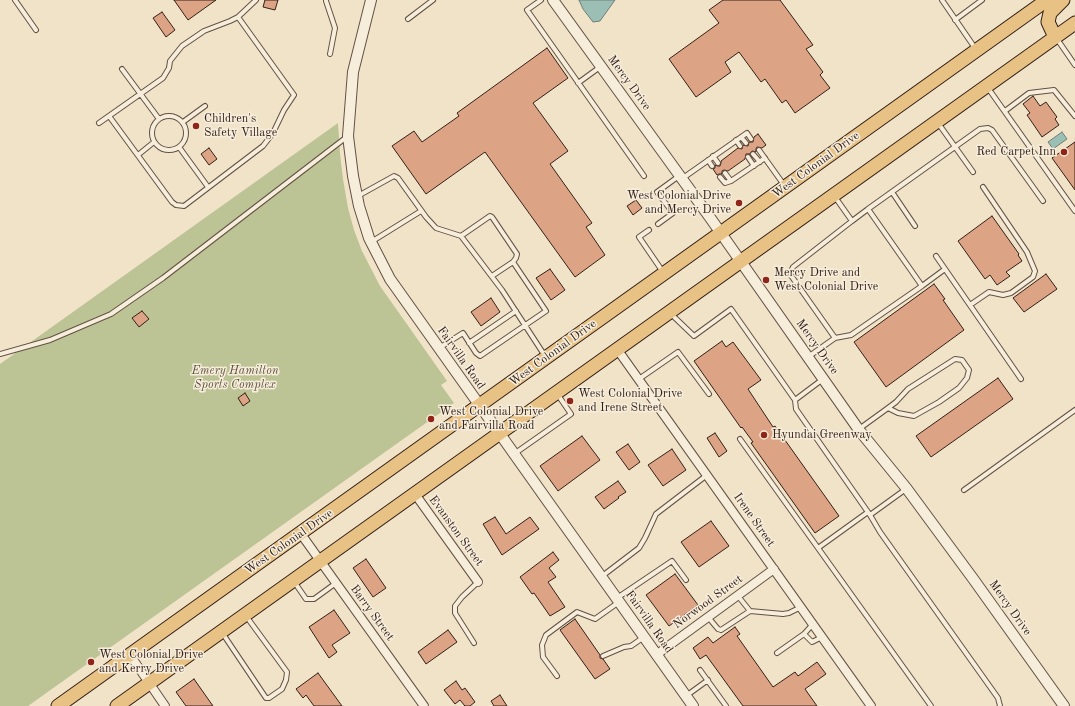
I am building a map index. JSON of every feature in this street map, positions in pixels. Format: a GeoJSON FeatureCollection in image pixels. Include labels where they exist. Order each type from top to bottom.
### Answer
{"type":"FeatureCollection","features":[{"type":"Feature","properties":{"kind":"highway","name":"West Colonial Drive"},"geometry":{"type":"LineString","coordinates":[[58,706],[1047,0]]}},
{"type":"Feature","properties":{"kind":"highway"},"geometry":{"type":"LineString","coordinates":[[1055,37],[1048,22],[1050,13],[1064,0]]}},
{"type":"Feature","properties":{"kind":"highway"},"geometry":{"type":"LineString","coordinates":[[117,706],[1075,22]]}},
{"type":"Feature","properties":{"kind":"street","name":"Mercy Drive"},"geometry":{"type":"LineString","coordinates":[[553,0],[721,233],[859,430],[907,489],[1064,706]]}},
{"type":"Feature","properties":{"kind":"street","name":"Fairvilla Road"},"geometry":{"type":"LineString","coordinates":[[369,1],[353,72],[348,136],[357,197],[371,242],[390,279],[693,706]]}},
{"type":"Feature","properties":{"kind":"street","name":"Irene Street"},"geometry":{"type":"LineString","coordinates":[[617,349],[871,706]]}},
{"type":"Feature","properties":{"kind":"street","name":"Evanston Street"},"geometry":{"type":"LineString","coordinates":[[415,494],[478,582]]}},
{"type":"Feature","properties":{"kind":"street","name":"Barry Street"},"geometry":{"type":"LineString","coordinates":[[301,534],[424,706]]}},
{"type":"Feature","properties":{"kind":"street","name":"Norwood Street"},"geometry":{"type":"LineString","coordinates":[[656,655],[774,569]]}},
{"type":"Feature","properties":{"kind":"street"},"geometry":{"type":"LineString","coordinates":[[130,655],[165,706]]}},
{"type":"Feature","properties":{"kind":"lane"},"geometry":{"type":"LineString","coordinates":[[15,0],[36,30]]}},
{"type":"Feature","properties":{"kind":"lane"},"geometry":{"type":"LineString","coordinates":[[99,123],[163,78],[169,68],[170,61],[182,46],[204,31],[238,17],[256,0]]}},
{"type":"Feature","properties":{"kind":"lane"},"geometry":{"type":"LineString","coordinates":[[326,0],[335,28],[330,54]]}},
{"type":"Feature","properties":{"kind":"lane"},"geometry":{"type":"LineString","coordinates":[[408,19],[433,0]]}},
{"type":"Feature","properties":{"kind":"lane"},"geometry":{"type":"LineString","coordinates":[[541,0],[527,10],[644,176]]}},
{"type":"Feature","properties":{"kind":"lane"},"geometry":{"type":"LineString","coordinates":[[942,0],[977,50]]}},
{"type":"Feature","properties":{"kind":"lane"},"geometry":{"type":"LineString","coordinates":[[955,20],[982,0]]}},
{"type":"Feature","properties":{"kind":"lane"},"geometry":{"type":"LineString","coordinates":[[109,116],[172,202],[176,205],[184,206],[263,146],[273,133],[284,110],[294,95],[238,17]]}},
{"type":"Feature","properties":{"kind":"lane"},"geometry":{"type":"LineString","coordinates":[[1055,37],[1075,64]]}},
{"type":"Feature","properties":{"kind":"lane"},"geometry":{"type":"LineString","coordinates":[[578,83],[601,66]]}},
{"type":"Feature","properties":{"kind":"lane"},"geometry":{"type":"LineString","coordinates":[[122,69],[159,119]]}},
{"type":"Feature","properties":{"kind":"lane"},"geometry":{"type":"LineString","coordinates":[[986,86],[1075,211]]}},
{"type":"Feature","properties":{"kind":"lane"},"geometry":{"type":"LineString","coordinates":[[1005,111],[1029,93],[1054,90],[1075,116]]}},
{"type":"Feature","properties":{"kind":"lane"},"geometry":{"type":"LineString","coordinates":[[183,122],[205,106]]}},
{"type":"Feature","properties":{"kind":"lane"},"geometry":{"type":"LineString","coordinates":[[172,116],[183,122],[186,130],[184,143],[173,150],[164,150],[156,146],[152,138],[152,130],[159,119],[172,116]]}},
{"type":"Feature","properties":{"kind":"lane"},"geometry":{"type":"LineString","coordinates":[[936,121],[972,172]]}},
{"type":"Feature","properties":{"kind":"lane"},"geometry":{"type":"LineString","coordinates":[[835,338],[790,274],[793,267],[852,220],[980,129],[988,128],[992,130],[1043,201]]}},
{"type":"Feature","properties":{"kind":"lane"},"geometry":{"type":"LineString","coordinates":[[658,224],[673,213],[658,192],[708,160],[746,133],[751,139]]}},
{"type":"Feature","properties":{"kind":"lane"},"geometry":{"type":"LineString","coordinates":[[0,354],[50,340],[111,314],[163,278],[348,136]]}},
{"type":"Feature","properties":{"kind":"lane"},"geometry":{"type":"LineString","coordinates":[[741,137],[746,143]]}},
{"type":"Feature","properties":{"kind":"lane"},"geometry":{"type":"LineString","coordinates":[[736,140],[740,146]]}},
{"type":"Feature","properties":{"kind":"lane"},"geometry":{"type":"LineString","coordinates":[[138,155],[154,142]]}},
{"type":"Feature","properties":{"kind":"lane"},"geometry":{"type":"LineString","coordinates":[[179,147],[208,188]]}},
{"type":"Feature","properties":{"kind":"lane"},"geometry":{"type":"LineString","coordinates":[[759,150],[785,187]]}},
{"type":"Feature","properties":{"kind":"lane"},"geometry":{"type":"LineString","coordinates":[[754,154],[760,162]]}},
{"type":"Feature","properties":{"kind":"lane"},"geometry":{"type":"LineString","coordinates":[[713,156],[718,163]]}},
{"type":"Feature","properties":{"kind":"lane"},"geometry":{"type":"LineString","coordinates":[[748,157],[754,166]]}},
{"type":"Feature","properties":{"kind":"lane"},"geometry":{"type":"LineString","coordinates":[[720,177],[725,183],[731,181],[765,158]]}},
{"type":"Feature","properties":{"kind":"lane"},"geometry":{"type":"LineString","coordinates":[[708,160],[712,166]]}},
{"type":"Feature","properties":{"kind":"lane"},"geometry":{"type":"LineString","coordinates":[[725,174],[731,181]]}},
{"type":"Feature","properties":{"kind":"lane"},"geometry":{"type":"LineString","coordinates":[[357,197],[394,176],[398,178],[421,211],[436,228],[461,236],[492,276],[547,358]]}},
{"type":"Feature","properties":{"kind":"lane"},"geometry":{"type":"LineString","coordinates":[[970,305],[990,292],[1003,295],[1011,293],[1033,277],[1035,271],[1028,252],[983,186]]}},
{"type":"Feature","properties":{"kind":"lane"},"geometry":{"type":"LineString","coordinates":[[892,192],[915,226]]}},
{"type":"Feature","properties":{"kind":"lane"},"geometry":{"type":"LineString","coordinates":[[833,195],[852,220]]}},
{"type":"Feature","properties":{"kind":"lane"},"geometry":{"type":"LineString","coordinates":[[868,209],[922,286]]}},
{"type":"Feature","properties":{"kind":"lane"},"geometry":{"type":"LineString","coordinates":[[371,242],[421,211]]}},
{"type":"Feature","properties":{"kind":"lane"},"geometry":{"type":"LineString","coordinates":[[461,236],[490,216],[492,217],[517,254],[513,262],[492,276]]}},
{"type":"Feature","properties":{"kind":"lane"},"geometry":{"type":"LineString","coordinates":[[649,230],[639,238],[664,274]]}},
{"type":"Feature","properties":{"kind":"lane"},"geometry":{"type":"LineString","coordinates":[[936,256],[1021,379]]}},
{"type":"Feature","properties":{"kind":"lane"},"geometry":{"type":"LineString","coordinates":[[438,348],[463,333],[476,353],[480,356],[546,311],[513,262]]}},
{"type":"Feature","properties":{"kind":"lane"},"geometry":{"type":"LineString","coordinates":[[808,357],[835,338],[851,335],[945,269]]}},
{"type":"Feature","properties":{"kind":"lane"},"geometry":{"type":"LineString","coordinates":[[669,312],[694,336],[731,309],[795,400],[796,409],[869,513],[885,539],[998,698],[1000,706]]}},
{"type":"Feature","properties":{"kind":"lane"},"geometry":{"type":"LineString","coordinates":[[469,343],[516,311]]}},
{"type":"Feature","properties":{"kind":"lane"},"geometry":{"type":"LineString","coordinates":[[639,379],[678,352],[709,394]]}},
{"type":"Feature","properties":{"kind":"lane"},"geometry":{"type":"LineString","coordinates":[[859,430],[888,408],[896,402],[908,389],[955,359],[962,360],[969,370],[967,378],[959,388],[939,402],[914,416],[898,413],[888,408]]}},
{"type":"Feature","properties":{"kind":"lane"},"geometry":{"type":"LineString","coordinates":[[795,400],[823,379]]}},
{"type":"Feature","properties":{"kind":"lane"},"geometry":{"type":"LineString","coordinates":[[514,454],[571,414],[556,393]]}},
{"type":"Feature","properties":{"kind":"lane"},"geometry":{"type":"LineString","coordinates":[[964,490],[1075,410]]}},
{"type":"Feature","properties":{"kind":"lane"},"geometry":{"type":"LineString","coordinates":[[740,439],[931,706]]}},
{"type":"Feature","properties":{"kind":"lane"},"geometry":{"type":"LineString","coordinates":[[601,577],[639,548],[656,514],[707,475]]}},
{"type":"Feature","properties":{"kind":"lane"},"geometry":{"type":"LineString","coordinates":[[818,548],[907,489]]}},
{"type":"Feature","properties":{"kind":"lane"},"geometry":{"type":"LineString","coordinates":[[557,676],[543,657],[542,645],[546,635],[577,612],[595,619],[618,600],[672,561],[686,580]]}},
{"type":"Feature","properties":{"kind":"lane"},"geometry":{"type":"LineString","coordinates":[[294,581],[306,598],[314,598],[336,583]]}},
{"type":"Feature","properties":{"kind":"lane"},"geometry":{"type":"LineString","coordinates":[[474,643],[455,613],[455,606],[478,582]]}},
{"type":"Feature","properties":{"kind":"lane"},"geometry":{"type":"LineString","coordinates":[[738,596],[750,611]]}},
{"type":"Feature","properties":{"kind":"lane"},"geometry":{"type":"LineString","coordinates":[[708,617],[718,629],[722,630],[750,611],[783,614],[795,611],[801,607]]}},
{"type":"Feature","properties":{"kind":"lane"},"geometry":{"type":"LineString","coordinates":[[222,632],[266,698],[269,698],[278,692],[285,686],[287,672],[245,615]]}},
{"type":"Feature","properties":{"kind":"lane"},"geometry":{"type":"LineString","coordinates":[[777,653],[804,634],[813,624]]}},
{"type":"Feature","properties":{"kind":"lane"},"geometry":{"type":"LineString","coordinates":[[804,634],[812,642],[822,637]]}},
{"type":"Feature","properties":{"kind":"lane"},"geometry":{"type":"LineString","coordinates":[[603,656],[624,647],[631,646],[644,637]]}},
{"type":"Feature","properties":{"kind":"lane"},"geometry":{"type":"LineString","coordinates":[[700,670],[726,706]]}},
{"type":"Feature","properties":{"kind":"lane"},"geometry":{"type":"LineString","coordinates":[[686,696],[708,680]]}},
{"type":"Feature","properties":{"kind":"green space","name":"Emery Hamilton Sports Complex"},"geometry":{"type":"Polygon","coordinates":[[[338,123],[340,154],[348,208],[362,251],[380,286],[447,381],[441,385],[454,403],[28,706],[0,706],[0,364],[338,123]]]}},
{"type":"Feature","properties":{"kind":"water"},"geometry":{"type":"Polygon","coordinates":[[[579,0],[615,0],[600,21],[593,22],[583,9],[579,0]]]}},
{"type":"Feature","properties":{"kind":"water"},"geometry":{"type":"Polygon","coordinates":[[[1062,132],[1067,139],[1053,149],[1048,142],[1062,132]]]}},
{"type":"Feature","properties":{"kind":"building"},"geometry":{"type":"Polygon","coordinates":[[[174,0],[216,0],[188,20],[174,0]]]}},
{"type":"Feature","properties":{"kind":"building"},"geometry":{"type":"Polygon","coordinates":[[[265,0],[278,0],[275,10],[263,7],[265,0]]]}},
{"type":"Feature","properties":{"kind":"building"},"geometry":{"type":"Polygon","coordinates":[[[723,0],[780,0],[813,45],[806,49],[823,72],[820,75],[830,88],[795,113],[786,100],[782,103],[765,79],[761,82],[739,52],[725,62],[731,72],[696,97],[669,59],[719,23],[709,10],[723,0]]]}},
{"type":"Feature","properties":{"kind":"building"},"geometry":{"type":"Polygon","coordinates":[[[162,12],[175,30],[166,37],[153,18],[162,12]]]}},
{"type":"Feature","properties":{"kind":"building"},"geometry":{"type":"Polygon","coordinates":[[[547,48],[568,78],[533,103],[568,151],[550,164],[592,223],[586,227],[605,255],[575,277],[485,152],[426,194],[392,146],[414,131],[422,142],[459,116],[457,113],[547,48]]]}},
{"type":"Feature","properties":{"kind":"building"},"geometry":{"type":"Polygon","coordinates":[[[1033,96],[1040,106],[1046,102],[1057,117],[1055,119],[1059,125],[1042,137],[1027,115],[1030,113],[1023,104],[1033,96]]]}},
{"type":"Feature","properties":{"kind":"building"},"geometry":{"type":"Polygon","coordinates":[[[758,134],[766,145],[762,148],[757,147],[756,152],[752,151],[750,154],[746,154],[745,159],[728,171],[724,170],[722,171],[722,174],[717,175],[713,169],[715,168],[715,165],[720,166],[721,161],[738,148],[742,149],[743,145],[748,146],[749,142],[753,142],[754,137],[758,134]]]}},
{"type":"Feature","properties":{"kind":"building"},"geometry":{"type":"Polygon","coordinates":[[[1075,142],[1075,190],[1052,158],[1075,142]]]}},
{"type":"Feature","properties":{"kind":"building"},"geometry":{"type":"Polygon","coordinates":[[[209,148],[217,159],[209,165],[201,154],[209,148]]]}},
{"type":"Feature","properties":{"kind":"building"},"geometry":{"type":"Polygon","coordinates":[[[636,200],[642,208],[633,215],[627,206],[636,200]]]}},
{"type":"Feature","properties":{"kind":"building"},"geometry":{"type":"Polygon","coordinates":[[[992,216],[1019,254],[1018,255],[1022,261],[1006,272],[1010,276],[997,285],[990,275],[985,279],[958,241],[992,216]]]}},
{"type":"Feature","properties":{"kind":"building"},"geometry":{"type":"Polygon","coordinates":[[[550,269],[565,290],[551,300],[536,278],[550,269]]]}},
{"type":"Feature","properties":{"kind":"building"},"geometry":{"type":"Polygon","coordinates":[[[1046,274],[1057,289],[1024,312],[1013,298],[1046,274]]]}},
{"type":"Feature","properties":{"kind":"building"},"geometry":{"type":"Polygon","coordinates":[[[934,284],[945,299],[943,300],[964,330],[886,387],[854,342],[934,284]]]}},
{"type":"Feature","properties":{"kind":"building"},"geometry":{"type":"Polygon","coordinates":[[[491,298],[500,312],[481,326],[471,312],[491,298]]]}},
{"type":"Feature","properties":{"kind":"building"},"geometry":{"type":"Polygon","coordinates":[[[142,311],[149,319],[139,327],[132,318],[142,311]]]}},
{"type":"Feature","properties":{"kind":"building","name":"Hyundai Greenway"},"geometry":{"type":"Polygon","coordinates":[[[722,341],[726,347],[733,342],[761,380],[748,389],[773,427],[775,426],[839,516],[815,533],[751,443],[753,442],[742,427],[741,428],[694,361],[722,341]]]}},
{"type":"Feature","properties":{"kind":"building"},"geometry":{"type":"Polygon","coordinates":[[[998,378],[1013,399],[931,457],[916,436],[998,378]]]}},
{"type":"Feature","properties":{"kind":"building"},"geometry":{"type":"Polygon","coordinates":[[[245,393],[250,401],[243,406],[238,398],[245,393]]]}},
{"type":"Feature","properties":{"kind":"building"},"geometry":{"type":"Polygon","coordinates":[[[715,433],[727,451],[719,457],[707,438],[715,433]]]}},
{"type":"Feature","properties":{"kind":"building"},"geometry":{"type":"Polygon","coordinates":[[[582,436],[600,460],[558,491],[540,466],[582,436]]]}},
{"type":"Feature","properties":{"kind":"building"},"geometry":{"type":"Polygon","coordinates":[[[628,444],[640,462],[629,470],[616,452],[628,444]]]}},
{"type":"Feature","properties":{"kind":"building"},"geometry":{"type":"Polygon","coordinates":[[[672,449],[686,470],[663,486],[648,465],[672,449]]]}},
{"type":"Feature","properties":{"kind":"building"},"geometry":{"type":"Polygon","coordinates":[[[618,481],[626,492],[604,509],[595,497],[618,481]]]}},
{"type":"Feature","properties":{"kind":"building"},"geometry":{"type":"Polygon","coordinates":[[[495,517],[506,534],[530,517],[539,529],[502,555],[483,524],[495,517]]]}},
{"type":"Feature","properties":{"kind":"building"},"geometry":{"type":"Polygon","coordinates":[[[711,521],[729,546],[699,567],[681,542],[711,521]]]}},
{"type":"Feature","properties":{"kind":"building"},"geometry":{"type":"Polygon","coordinates":[[[553,552],[559,560],[549,568],[556,577],[548,582],[565,607],[550,616],[534,593],[532,594],[520,577],[553,552]]]}},
{"type":"Feature","properties":{"kind":"building"},"geometry":{"type":"Polygon","coordinates":[[[366,559],[386,588],[373,597],[353,568],[366,559]]]}},
{"type":"Feature","properties":{"kind":"building"},"geometry":{"type":"Polygon","coordinates":[[[675,574],[698,605],[669,626],[646,595],[675,574]]]}},
{"type":"Feature","properties":{"kind":"building"},"geometry":{"type":"Polygon","coordinates":[[[334,610],[350,633],[332,645],[337,652],[329,658],[309,627],[334,610]]]}},
{"type":"Feature","properties":{"kind":"building"},"geometry":{"type":"Polygon","coordinates":[[[575,619],[600,655],[600,658],[603,659],[610,669],[595,679],[560,630],[575,619]]]}},
{"type":"Feature","properties":{"kind":"building"},"geometry":{"type":"Polygon","coordinates":[[[735,627],[740,634],[737,636],[773,687],[795,672],[798,676],[817,662],[826,674],[805,689],[817,706],[743,706],[706,655],[700,659],[693,648],[708,637],[713,643],[735,627]]]}},
{"type":"Feature","properties":{"kind":"building"},"geometry":{"type":"Polygon","coordinates":[[[448,630],[457,642],[426,664],[418,652],[448,630]]]}},
{"type":"Feature","properties":{"kind":"building"},"geometry":{"type":"Polygon","coordinates":[[[318,673],[342,706],[314,706],[306,695],[303,698],[296,689],[318,673]]]}},
{"type":"Feature","properties":{"kind":"building"},"geometry":{"type":"Polygon","coordinates":[[[194,679],[213,706],[186,706],[176,692],[194,679]]]}},
{"type":"Feature","properties":{"kind":"building"},"geometry":{"type":"Polygon","coordinates":[[[456,681],[462,690],[465,688],[475,702],[470,706],[465,706],[460,700],[455,704],[444,690],[456,681]]]}},
{"type":"Feature","properties":{"kind":"building"},"geometry":{"type":"Polygon","coordinates":[[[500,695],[507,706],[494,706],[491,701],[500,695]]]}},
{"type":"Feature","properties":{"kind":"place","name":"Children's Safety Village"},"geometry":{"type":"Point","coordinates":[196,126]}},
{"type":"Feature","properties":{"kind":"place","name":"Red Carpet Inn"},"geometry":{"type":"Point","coordinates":[1064,152]}},
{"type":"Feature","properties":{"kind":"place","name":"West Colonial Drive and Mercy Drive"},"geometry":{"type":"Point","coordinates":[739,203]}},
{"type":"Feature","properties":{"kind":"place","name":"Mercy Drive and West Colonial Drive"},"geometry":{"type":"Point","coordinates":[766,280]}},
{"type":"Feature","properties":{"kind":"place","name":"West Colonial Drive and Irene Street"},"geometry":{"type":"Point","coordinates":[570,401]}},
{"type":"Feature","properties":{"kind":"place","name":"West Colonial Drive and Fairvilla Road"},"geometry":{"type":"Point","coordinates":[431,419]}},
{"type":"Feature","properties":{"kind":"place","name":"Hyundai Greenway"},"geometry":{"type":"Point","coordinates":[764,435]}},
{"type":"Feature","properties":{"kind":"place","name":"West Colonial Drive and Kerry Drive"},"geometry":{"type":"Point","coordinates":[91,662]}}]}
